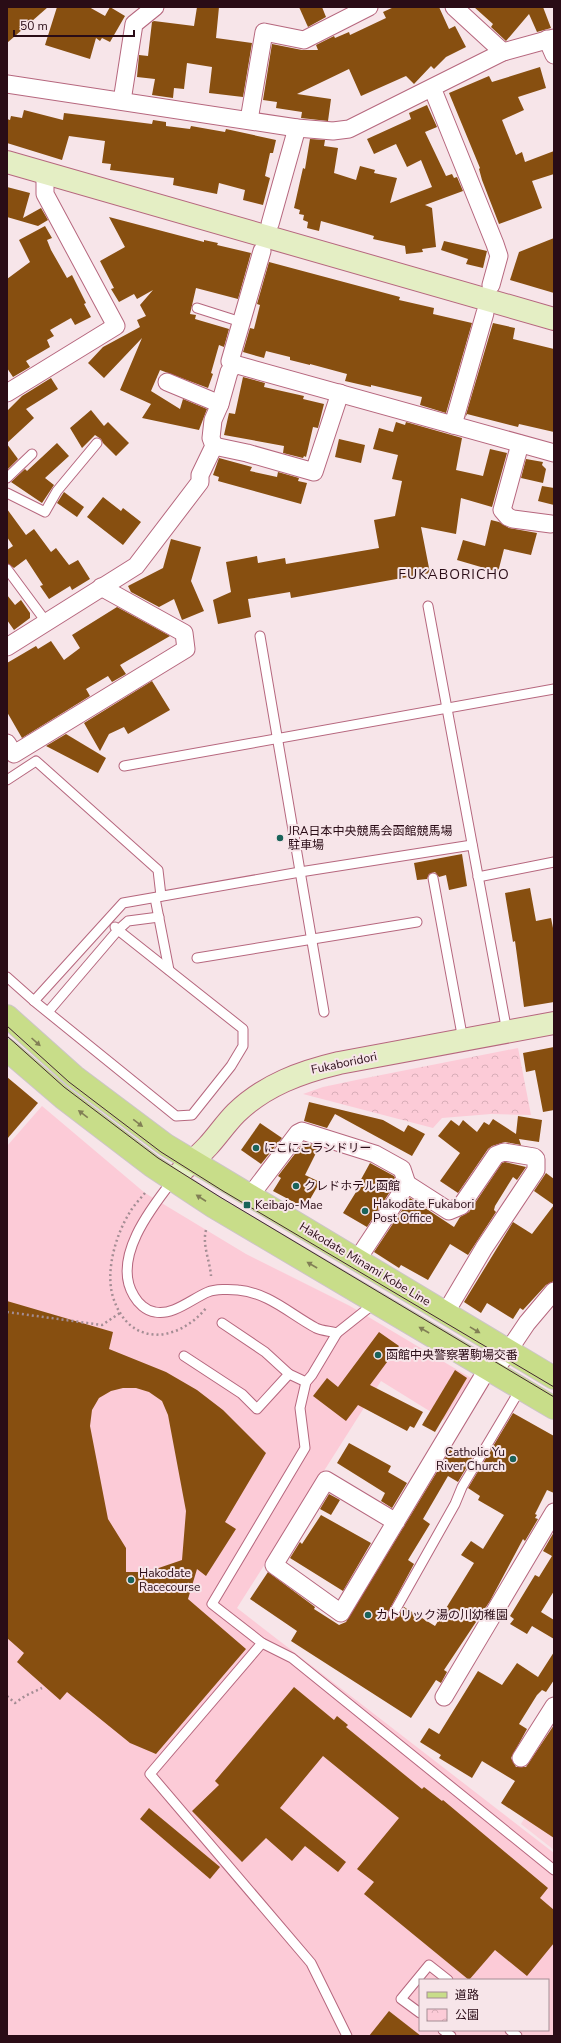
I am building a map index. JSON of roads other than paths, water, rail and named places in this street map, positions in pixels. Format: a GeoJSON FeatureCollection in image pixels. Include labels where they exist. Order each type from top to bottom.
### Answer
{"type":"FeatureCollection","features":[{"type":"Feature","properties":{"kind":"main road","name":"Hakodate Minami Kobe Line"},"geometry":{"type":"LineString","coordinates":[[7,1016],[74,1076],[166,1145],[554,1378]]}},
{"type":"Feature","properties":{"kind":"main road"},"geometry":{"type":"LineString","coordinates":[[7,1050],[63,1098],[174,1180],[214,1207],[554,1408]]}},
{"type":"Feature","properties":{"kind":"street"},"geometry":{"type":"LineString","coordinates":[[122,101],[134,24],[155,7]]}},
{"type":"Feature","properties":{"kind":"street"},"geometry":{"type":"LineString","coordinates":[[249,120],[264,32],[304,40],[369,7]]}},
{"type":"Feature","properties":{"kind":"street"},"geometry":{"type":"LineString","coordinates":[[454,7],[503,52]]}},
{"type":"Feature","properties":{"kind":"street"},"geometry":{"type":"LineString","coordinates":[[7,84],[297,128],[333,131],[350,129],[503,52],[551,38],[554,55]]}},
{"type":"Feature","properties":{"kind":"street"},"geometry":{"type":"LineString","coordinates":[[435,95],[496,244],[499,256],[491,285]]}},
{"type":"Feature","properties":{"kind":"street"},"geometry":{"type":"LineString","coordinates":[[270,224],[297,128]]}},
{"type":"Feature","properties":{"kind":"street"},"geometry":{"type":"LineString","coordinates":[[7,162],[554,319]]}},
{"type":"Feature","properties":{"kind":"street"},"geometry":{"type":"LineString","coordinates":[[7,393],[116,326],[45,194],[46,174]]}},
{"type":"Feature","properties":{"kind":"street"},"geometry":{"type":"LineString","coordinates":[[262,251],[230,361],[234,364],[554,453]]}},
{"type":"Feature","properties":{"kind":"street"},"geometry":{"type":"LineString","coordinates":[[453,425],[485,313]]}},
{"type":"Feature","properties":{"kind":"street"},"geometry":{"type":"LineString","coordinates":[[7,647],[136,566],[200,482],[200,475],[214,446],[211,438],[213,420],[234,364]]}},
{"type":"Feature","properties":{"kind":"street"},"geometry":{"type":"LineString","coordinates":[[167,382],[220,404]]}},
{"type":"Feature","properties":{"kind":"street"},"geometry":{"type":"LineString","coordinates":[[214,446],[247,453],[314,472],[340,393]]}},
{"type":"Feature","properties":{"kind":"street"},"geometry":{"type":"LineString","coordinates":[[520,444],[502,510],[513,519],[551,524]]}},
{"type":"Feature","properties":{"kind":"street"},"geometry":{"type":"LineString","coordinates":[[7,743],[14,754],[186,649],[184,633],[101,587]]}},
{"type":"Feature","properties":{"kind":"street","name":"Fukaboridori"},"geometry":{"type":"LineString","coordinates":[[174,1180],[236,1114],[254,1098],[288,1078],[312,1069],[339,1063],[554,1023]]}},
{"type":"Feature","properties":{"kind":"street"},"geometry":{"type":"LineString","coordinates":[[250,1196],[298,1133],[302,1131],[375,1154],[402,1169],[406,1184],[448,1211],[461,1206],[493,1158],[500,1153],[534,1157],[536,1159],[536,1170],[484,1248],[446,1312]]}},
{"type":"Feature","properties":{"kind":"street"},"geometry":{"type":"LineString","coordinates":[[357,1260],[406,1184]]}},
{"type":"Feature","properties":{"kind":"street"},"geometry":{"type":"LineString","coordinates":[[396,1522],[326,1480],[274,1565],[341,1613],[491,1370],[509,1351],[527,1322],[554,1291]]}},
{"type":"Feature","properties":{"kind":"street"},"geometry":{"type":"LineString","coordinates":[[444,1697],[554,1512]]}},
{"type":"Feature","properties":{"kind":"street"},"geometry":{"type":"LineString","coordinates":[[521,1758],[554,1706]]}},
{"type":"Feature","properties":{"kind":"lane"},"geometry":{"type":"LineString","coordinates":[[197,308],[241,322]]}},
{"type":"Feature","properties":{"kind":"lane"},"geometry":{"type":"LineString","coordinates":[[7,492],[45,512],[57,491],[97,443]]}},
{"type":"Feature","properties":{"kind":"lane"},"geometry":{"type":"LineString","coordinates":[[7,478],[32,454]]}},
{"type":"Feature","properties":{"kind":"lane"},"geometry":{"type":"LineString","coordinates":[[7,569],[47,623]]}},
{"type":"Feature","properties":{"kind":"lane"},"geometry":{"type":"LineString","coordinates":[[428,606],[507,1032]]}},
{"type":"Feature","properties":{"kind":"lane"},"geometry":{"type":"LineString","coordinates":[[260,636],[324,1012]]}},
{"type":"Feature","properties":{"kind":"lane"},"geometry":{"type":"LineString","coordinates":[[124,766],[554,690]]}},
{"type":"Feature","properties":{"kind":"lane"},"geometry":{"type":"LineString","coordinates":[[7,780],[36,761],[158,870],[159,917],[169,970]]}},
{"type":"Feature","properties":{"kind":"lane"},"geometry":{"type":"LineString","coordinates":[[34,1001],[123,903],[300,872],[428,856],[472,845]]}},
{"type":"Feature","properties":{"kind":"lane"},"geometry":{"type":"LineString","coordinates":[[478,877],[554,862]]}},
{"type":"Feature","properties":{"kind":"lane"},"geometry":{"type":"LineString","coordinates":[[433,878],[463,1040]]}},
{"type":"Feature","properties":{"kind":"lane"},"geometry":{"type":"LineString","coordinates":[[48,1012],[96,958],[118,930],[128,921],[159,917]]}},
{"type":"Feature","properties":{"kind":"lane"},"geometry":{"type":"LineString","coordinates":[[7,977],[34,1001],[176,1116],[192,1115],[231,1066],[243,1046],[243,1029],[107,921]]}},
{"type":"Feature","properties":{"kind":"lane"},"geometry":{"type":"LineString","coordinates":[[197,958],[417,922]]}},
{"type":"Feature","properties":{"kind":"lane"},"geometry":{"type":"LineString","coordinates":[[174,1180],[140,1225],[131,1249],[127,1272],[129,1289],[138,1304],[155,1312],[175,1309],[210,1291],[238,1290],[265,1296],[318,1329],[337,1333]]}},
{"type":"Feature","properties":{"kind":"lane"},"geometry":{"type":"LineString","coordinates":[[376,1302],[337,1333],[312,1375],[306,1382],[300,1408],[305,1448],[212,1604],[262,1643],[292,1658],[554,1870]]}},
{"type":"Feature","properties":{"kind":"lane"},"geometry":{"type":"LineString","coordinates":[[222,1323],[265,1352],[289,1374],[306,1382]]}},
{"type":"Feature","properties":{"kind":"lane"},"geometry":{"type":"LineString","coordinates":[[184,1356],[242,1394],[257,1409],[289,1374]]}},
{"type":"Feature","properties":{"kind":"lane"},"geometry":{"type":"LineString","coordinates":[[393,1614],[455,1504],[462,1487],[521,1388]]}},
{"type":"Feature","properties":{"kind":"lane"},"geometry":{"type":"LineString","coordinates":[[262,1643],[150,1774],[311,1963],[347,2036]]}},
{"type":"Feature","properties":{"kind":"lane"},"geometry":{"type":"LineString","coordinates":[[419,2012],[401,1999],[429,1965],[447,1979]]}},
{"type":"Feature","properties":{"kind":"tram line"},"geometry":{"type":"LineString","coordinates":[[7,1026],[69,1082],[161,1152],[223,1191],[554,1387]]}},
{"type":"Feature","properties":{"kind":"tram line"},"geometry":{"type":"LineString","coordinates":[[7,1036],[64,1087],[158,1158],[220,1197],[554,1397]]}},
{"type":"Feature","properties":{"kind":"place","name":"JRA日本中央競馬会函館競馬場 駐車場"},"geometry":{"type":"Point","coordinates":[280,838]}},
{"type":"Feature","properties":{"kind":"place","name":"にこにこランドリー"},"geometry":{"type":"Point","coordinates":[256,1148]}},
{"type":"Feature","properties":{"kind":"place","name":"クレドホテル函館"},"geometry":{"type":"Point","coordinates":[296,1186]}},
{"type":"Feature","properties":{"kind":"place","name":"Keibajo-Mae"},"geometry":{"type":"Point","coordinates":[247,1205]}},
{"type":"Feature","properties":{"kind":"place","name":"Hakodate Fukabori Post Office"},"geometry":{"type":"Point","coordinates":[365,1211]}},
{"type":"Feature","properties":{"kind":"place","name":"函館中央警察署駒場交番"},"geometry":{"type":"Point","coordinates":[378,1355]}},
{"type":"Feature","properties":{"kind":"place","name":"Catholic Yu River Church"},"geometry":{"type":"Point","coordinates":[513,1459]}},
{"type":"Feature","properties":{"kind":"place","name":"Hakodate Racecourse"},"geometry":{"type":"Point","coordinates":[131,1580]}},
{"type":"Feature","properties":{"kind":"place","name":"カトリック湯の川幼稚園"},"geometry":{"type":"Point","coordinates":[368,1615]}},
{"type":"Feature","properties":{"kind":"district","name":"FUKABORICHO"},"geometry":{"type":"Point","coordinates":[454,574]}}]}
